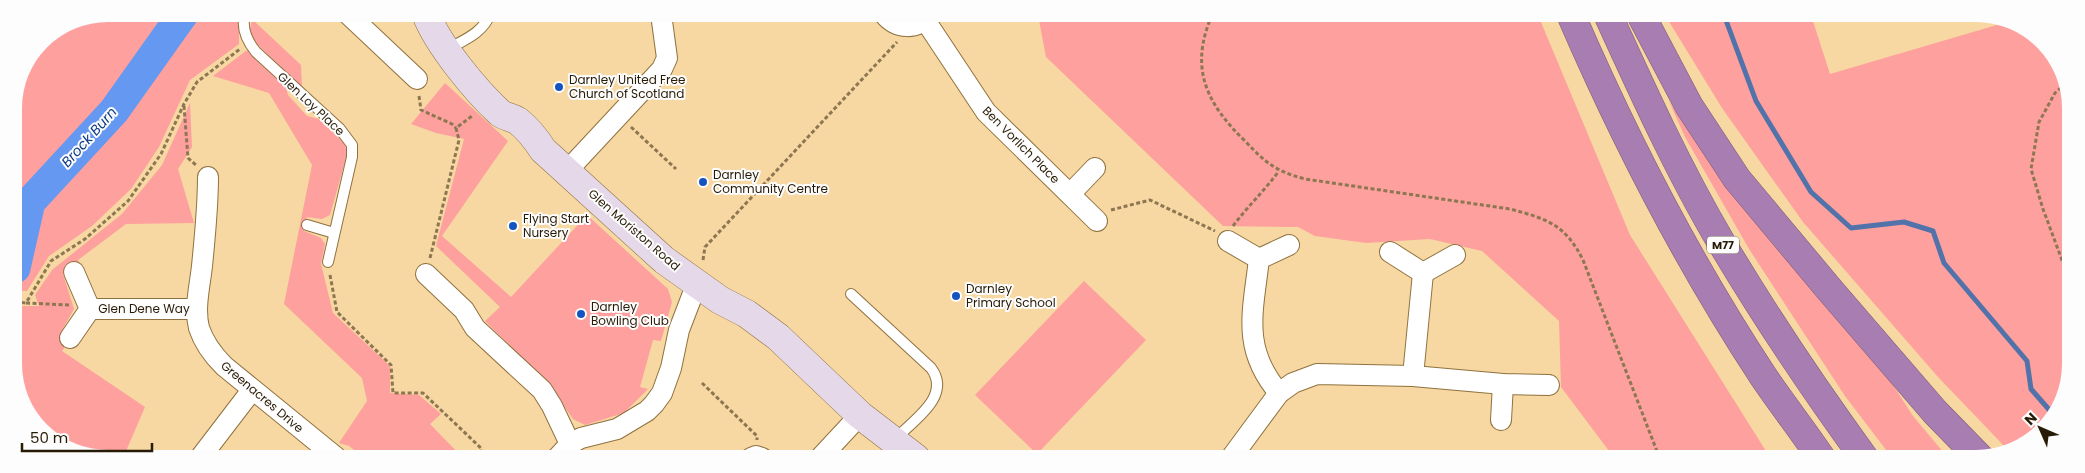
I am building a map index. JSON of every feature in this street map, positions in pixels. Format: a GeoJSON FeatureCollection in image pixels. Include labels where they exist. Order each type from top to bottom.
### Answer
{"type":"FeatureCollection","features":[{"type":"Feature","properties":{"kind":"highway","name":"M77"},"geometry":{"type":"LineString","coordinates":[[1574,22],[1633,152],[1710,290],[1808,450]]}},
{"type":"Feature","properties":{"kind":"highway","name":"M77"},"geometry":{"type":"LineString","coordinates":[[1611,22],[1656,119],[1720,240],[1805,375],[1859,450]]}},
{"type":"Feature","properties":{"kind":"highway"},"geometry":{"type":"LineString","coordinates":[[1645,22],[1689,106],[1737,178],[1759,207],[1922,397],[1972,450]]}},
{"type":"Feature","properties":{"kind":"highway","name":"M77"},"geometry":{"type":"LineString","coordinates":[[1763,376],[1816,450]]}},
{"type":"Feature","properties":{"kind":"street"},"geometry":{"type":"LineString","coordinates":[[356,22],[417,79]]}},
{"type":"Feature","properties":{"kind":"street","name":"Glen Moriston Road"},"geometry":{"type":"LineString","coordinates":[[430,22],[446,50],[502,115],[516,120],[522,125],[532,134],[543,150],[664,260],[720,300],[746,314],[778,337],[860,415],[904,450]]}},
{"type":"Feature","properties":{"kind":"street"},"geometry":{"type":"LineString","coordinates":[[567,171],[662,69],[667,58],[662,22]]}},
{"type":"Feature","properties":{"kind":"street"},"geometry":{"type":"LineString","coordinates":[[892,22],[900,26],[917,25],[921,22]]}},
{"type":"Feature","properties":{"kind":"street","name":"Ben Vorlich Place"},"geometry":{"type":"LineString","coordinates":[[930,22],[969,90],[986,112],[1097,221]]}},
{"type":"Feature","properties":{"kind":"street","name":"Ben Vorlich Place"},"geometry":{"type":"LineString","coordinates":[[1070,194],[1095,168]]}},
{"type":"Feature","properties":{"kind":"street","name":"Greenacres Drive"},"geometry":{"type":"LineString","coordinates":[[208,177],[208,211],[197,309],[199,327],[212,354],[252,390],[327,450]]}},
{"type":"Feature","properties":{"kind":"street"},"geometry":{"type":"LineString","coordinates":[[1226,240],[1259,259]]}},
{"type":"Feature","properties":{"kind":"street"},"geometry":{"type":"LineString","coordinates":[[1259,259],[1289,245]]}},
{"type":"Feature","properties":{"kind":"street"},"geometry":{"type":"LineString","coordinates":[[1390,252],[1423,273]]}},
{"type":"Feature","properties":{"kind":"street"},"geometry":{"type":"LineString","coordinates":[[1423,273],[1454,255]]}},
{"type":"Feature","properties":{"kind":"street"},"geometry":{"type":"LineString","coordinates":[[1259,259],[1252,339],[1255,352],[1264,372],[1279,393]]}},
{"type":"Feature","properties":{"kind":"street","name":"Glen Dene Way"},"geometry":{"type":"LineString","coordinates":[[74,272],[90,309]]}},
{"type":"Feature","properties":{"kind":"street"},"geometry":{"type":"LineString","coordinates":[[1413,376],[1423,273]]}},
{"type":"Feature","properties":{"kind":"street"},"geometry":{"type":"LineString","coordinates":[[426,274],[464,310],[475,328],[542,390],[552,406],[563,450]]}},
{"type":"Feature","properties":{"kind":"street"},"geometry":{"type":"LineString","coordinates":[[564,450],[581,438],[617,429],[647,411],[654,404],[662,393],[671,368],[679,330],[697,283]]}},
{"type":"Feature","properties":{"kind":"street","name":"Glen Dene Way"},"geometry":{"type":"LineString","coordinates":[[90,309],[197,309]]}},
{"type":"Feature","properties":{"kind":"street","name":"Glen Dene Way"},"geometry":{"type":"LineString","coordinates":[[70,338],[90,309]]}},
{"type":"Feature","properties":{"kind":"street"},"geometry":{"type":"LineString","coordinates":[[1237,450],[1279,393],[1293,383],[1317,374],[1413,376],[1503,384],[1549,385]]}},
{"type":"Feature","properties":{"kind":"street"},"geometry":{"type":"LineString","coordinates":[[1501,420],[1503,384]]}},
{"type":"Feature","properties":{"kind":"street"},"geometry":{"type":"LineString","coordinates":[[206,450],[252,390]]}},
{"type":"Feature","properties":{"kind":"street"},"geometry":{"type":"LineString","coordinates":[[827,450],[860,415]]}},
{"type":"Feature","properties":{"kind":"lane"},"geometry":{"type":"LineString","coordinates":[[244,22],[248,43]]}},
{"type":"Feature","properties":{"kind":"lane"},"geometry":{"type":"LineString","coordinates":[[446,50],[477,33],[486,22]]}},
{"type":"Feature","properties":{"kind":"lane","name":"Glen Loy Place"},"geometry":{"type":"LineString","coordinates":[[248,43],[340,129],[352,145],[352,157],[328,262]]}},
{"type":"Feature","properties":{"kind":"lane"},"geometry":{"type":"LineString","coordinates":[[307,225],[334,233]]}},
{"type":"Feature","properties":{"kind":"lane"},"geometry":{"type":"LineString","coordinates":[[851,294],[931,368],[937,376],[939,388],[932,402],[892,442]]}},
{"type":"Feature","properties":{"kind":"path"},"geometry":{"type":"LineString","coordinates":[[1209,22],[1202,47],[1202,70],[1210,99],[1221,116],[1237,133],[1264,160],[1279,171],[1305,179],[1510,209],[1541,218],[1573,240],[1584,260],[1657,450]]}},
{"type":"Feature","properties":{"kind":"path"},"geometry":{"type":"LineString","coordinates":[[697,283],[706,247],[898,42],[900,26]]}},
{"type":"Feature","properties":{"kind":"path"},"geometry":{"type":"LineString","coordinates":[[26,303],[51,260],[86,239],[128,201],[161,154],[184,104],[197,82],[248,43]]}},
{"type":"Feature","properties":{"kind":"path"},"geometry":{"type":"LineString","coordinates":[[417,79],[421,110],[452,124],[456,128],[459,140],[426,274]]}},
{"type":"Feature","properties":{"kind":"path"},"geometry":{"type":"LineString","coordinates":[[2060,88],[2055,93],[2039,122],[2031,169],[2043,209],[2062,258]]}},
{"type":"Feature","properties":{"kind":"path"},"geometry":{"type":"LineString","coordinates":[[456,128],[489,102]]}},
{"type":"Feature","properties":{"kind":"path"},"geometry":{"type":"LineString","coordinates":[[184,104],[188,158],[208,177]]}},
{"type":"Feature","properties":{"kind":"path"},"geometry":{"type":"LineString","coordinates":[[620,116],[676,168]]}},
{"type":"Feature","properties":{"kind":"path"},"geometry":{"type":"LineString","coordinates":[[1097,221],[1110,210],[1150,200],[1210,228],[1226,240],[1250,204],[1266,189],[1279,171]]}},
{"type":"Feature","properties":{"kind":"path"},"geometry":{"type":"LineString","coordinates":[[328,262],[336,312],[391,364],[393,393],[423,393],[482,450]]}},
{"type":"Feature","properties":{"kind":"path"},"geometry":{"type":"LineString","coordinates":[[22,303],[64,305]]}},
{"type":"Feature","properties":{"kind":"path"},"geometry":{"type":"LineString","coordinates":[[702,383],[757,436],[756,450]]}},
{"type":"Feature","properties":{"kind":"shaded area"},"geometry":{"type":"Polygon","coordinates":[[[108,22],[239,22],[239,44],[190,80],[159,147],[131,189],[92,226],[49,256],[27,291],[22,291],[23,103],[25,86],[31,70],[40,56],[65,34],[91,24],[108,22]]]}},
{"type":"Feature","properties":{"kind":"shaded area"},"geometry":{"type":"Polygon","coordinates":[[[251,22],[255,22],[301,65],[302,88],[249,36],[251,22]]]}},
{"type":"Feature","properties":{"kind":"shaded area"},"geometry":{"type":"Polygon","coordinates":[[[1039,22],[1541,22],[1630,235],[1765,450],[1608,450],[1561,387],[1559,321],[1482,251],[1430,239],[1366,243],[1315,236],[1298,227],[1223,226],[1046,57],[1039,22]]]}},
{"type":"Feature","properties":{"kind":"shaded area"},"geometry":{"type":"Polygon","coordinates":[[[1669,22],[1813,22],[1830,74],[1997,25],[2015,31],[2029,40],[2045,56],[2056,75],[2061,91],[2062,108],[2062,365],[2061,382],[2056,398],[2051,408],[2033,429],[2020,439],[2004,446],[1938,377],[1803,222],[1722,108],[1669,22]]]}},
{"type":"Feature","properties":{"kind":"shaded area"},"geometry":{"type":"Polygon","coordinates":[[[247,50],[285,83],[288,95],[307,116],[319,119],[345,144],[347,155],[330,215],[322,219],[307,217],[304,231],[321,238],[325,244],[321,264],[333,313],[390,366],[390,393],[419,395],[441,414],[430,424],[455,450],[354,450],[339,443],[367,401],[362,378],[284,304],[312,165],[269,93],[213,76],[247,50]]]}},
{"type":"Feature","properties":{"kind":"shaded area","name":"Darnley Bowling Club"},"geometry":{"type":"Polygon","coordinates":[[[445,83],[508,141],[442,236],[511,297],[587,215],[668,289],[672,302],[661,341],[653,340],[640,387],[648,389],[624,413],[585,425],[573,419],[550,386],[485,321],[500,307],[436,246],[464,139],[436,133],[411,124],[445,83]]]}},
{"type":"Feature","properties":{"kind":"shaded area"},"geometry":{"type":"Polygon","coordinates":[[[1669,101],[1710,164],[1891,382],[1913,416],[1941,450],[1886,450],[1845,396],[1749,249],[1685,137],[1669,101]]]}},
{"type":"Feature","properties":{"kind":"shaded area"},"geometry":{"type":"Polygon","coordinates":[[[190,103],[192,147],[178,169],[194,223],[126,224],[78,260],[80,265],[68,267],[63,274],[74,309],[61,332],[67,344],[62,351],[145,407],[126,450],[91,449],[70,442],[61,436],[40,417],[34,408],[24,382],[22,365],[22,306],[39,306],[35,295],[52,270],[122,214],[162,165],[190,103]]]}},
{"type":"Feature","properties":{"kind":"shaded area"},"geometry":{"type":"Polygon","coordinates":[[[1084,281],[1146,340],[1041,450],[1033,450],[975,395],[1084,281]]]}},
{"type":"Feature","properties":{"kind":"waterway","name":"Brock Burn"},"geometry":{"type":"LineString","coordinates":[[22,235],[30,202],[114,111],[177,22]]}},
{"type":"Feature","properties":{"kind":"waterway"},"geometry":{"type":"LineString","coordinates":[[1727,22],[1756,101],[1811,192],[1851,228],[1904,222],[1933,231],[1944,263],[2027,361],[2031,389],[2049,410]]}},
{"type":"Feature","properties":{"kind":"place","name":"Darnley United Free Church of Scotland"},"geometry":{"type":"Point","coordinates":[559,87]}},
{"type":"Feature","properties":{"kind":"place","name":"Darnley Community Centre"},"geometry":{"type":"Point","coordinates":[703,182]}},
{"type":"Feature","properties":{"kind":"place","name":"Flying Start Nursery"},"geometry":{"type":"Point","coordinates":[513,226]}},
{"type":"Feature","properties":{"kind":"place","name":"Darnley Primary School"},"geometry":{"type":"Point","coordinates":[956,296]}},
{"type":"Feature","properties":{"kind":"place","name":"Darnley Bowling Club"},"geometry":{"type":"Point","coordinates":[581,314]}}]}
